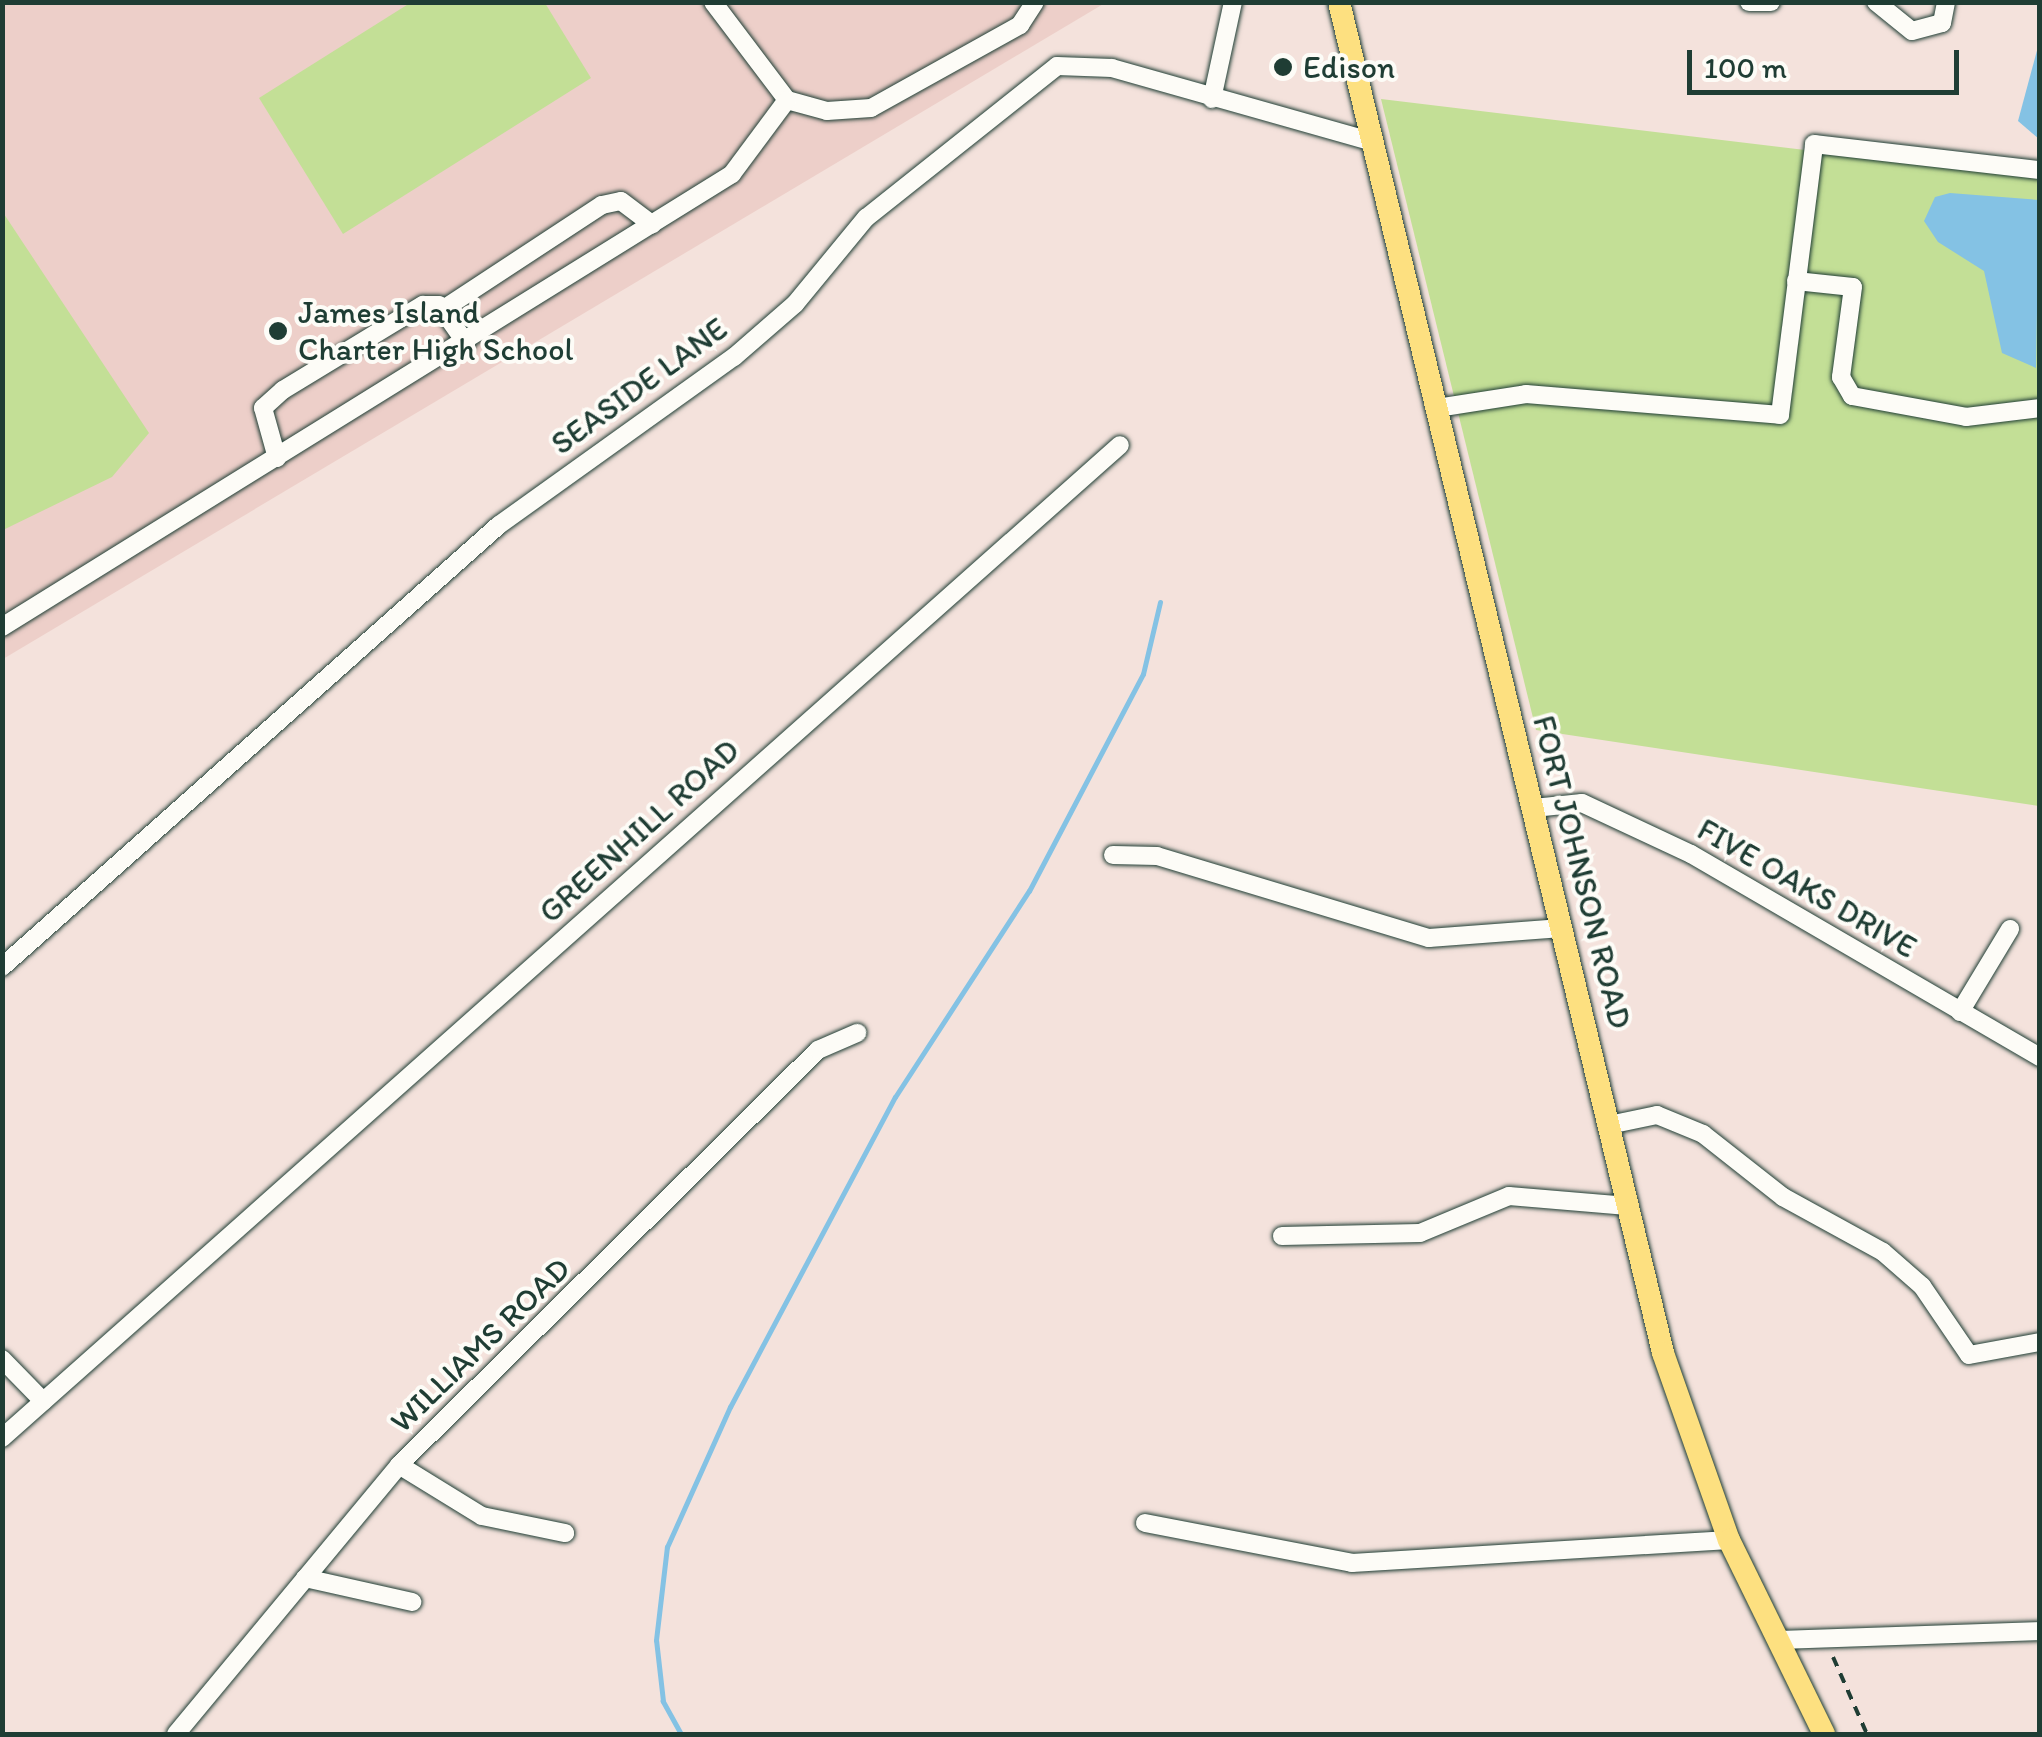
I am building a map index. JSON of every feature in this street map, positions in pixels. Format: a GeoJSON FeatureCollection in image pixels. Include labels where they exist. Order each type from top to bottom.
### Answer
{"type":"FeatureCollection","features":[{"type":"Feature","properties":{"kind":"main road","name":"FORT JOHNSON ROAD"},"geometry":{"type":"LineString","coordinates":[[1339,2],[1669,1375],[1729,1540],[1824,1734]]}},
{"type":"Feature","properties":{"kind":"street"},"geometry":{"type":"LineString","coordinates":[[713,2],[787,100],[827,111],[871,108],[1020,25],[1035,2]]}},
{"type":"Feature","properties":{"kind":"street"},"geometry":{"type":"LineString","coordinates":[[1212,99],[1233,2]]}},
{"type":"Feature","properties":{"kind":"street"},"geometry":{"type":"LineString","coordinates":[[1749,2],[1771,2]]}},
{"type":"Feature","properties":{"kind":"street"},"geometry":{"type":"LineString","coordinates":[[1876,2],[1912,32],[1942,23],[1946,2]]}},
{"type":"Feature","properties":{"kind":"street","name":"SEASIDE LANE"},"geometry":{"type":"LineString","coordinates":[[2,967],[499,525],[747,346],[866,218],[1035,80],[1081,62],[1374,142]]}},
{"type":"Feature","properties":{"kind":"street"},"geometry":{"type":"LineString","coordinates":[[2,627],[732,174],[787,100]]}},
{"type":"Feature","properties":{"kind":"street"},"geometry":{"type":"LineString","coordinates":[[1437,408],[1540,394],[1780,415],[1814,144],[2040,170]]}},
{"type":"Feature","properties":{"kind":"street"},"geometry":{"type":"LineString","coordinates":[[442,310],[602,205],[621,201],[652,224]]}},
{"type":"Feature","properties":{"kind":"street"},"geometry":{"type":"LineString","coordinates":[[1796,281],[1853,287],[1840,378],[1852,396],[1966,417],[2040,408]]}},
{"type":"Feature","properties":{"kind":"street"},"geometry":{"type":"LineString","coordinates":[[277,458],[263,408],[423,305],[442,310],[466,342]]}},
{"type":"Feature","properties":{"kind":"street","name":"GREENHILL ROAD"},"geometry":{"type":"LineString","coordinates":[[2,1438],[1120,445]]}},
{"type":"Feature","properties":{"kind":"street","name":"FIVE OAKS DRIVE"},"geometry":{"type":"LineString","coordinates":[[1534,808],[1582,803],[1627,823],[2040,1057]]}},
{"type":"Feature","properties":{"kind":"street"},"geometry":{"type":"LineString","coordinates":[[1113,855],[1157,856],[1429,938],[1562,928]]}},
{"type":"Feature","properties":{"kind":"street"},"geometry":{"type":"LineString","coordinates":[[1960,1012],[2010,930]]}},
{"type":"Feature","properties":{"kind":"street","name":"WILLIAMS ROAD"},"geometry":{"type":"LineString","coordinates":[[176,1734],[240,1668],[304,1578],[399,1465],[818,1050],[857,1033]]}},
{"type":"Feature","properties":{"kind":"street"},"geometry":{"type":"LineString","coordinates":[[1609,1125],[1657,1115],[1703,1134],[1784,1197],[1882,1252],[1922,1286],[1969,1354],[2040,1342]]}},
{"type":"Feature","properties":{"kind":"street"},"geometry":{"type":"LineString","coordinates":[[1282,1236],[1420,1233],[1509,1196],[1628,1206]]}},
{"type":"Feature","properties":{"kind":"street"},"geometry":{"type":"LineString","coordinates":[[2,1359],[43,1401]]}},
{"type":"Feature","properties":{"kind":"street"},"geometry":{"type":"LineString","coordinates":[[399,1465],[482,1516],[565,1533]]}},
{"type":"Feature","properties":{"kind":"street"},"geometry":{"type":"LineString","coordinates":[[1145,1523],[1352,1563],[1729,1540]]}},
{"type":"Feature","properties":{"kind":"street"},"geometry":{"type":"LineString","coordinates":[[304,1578],[412,1602]]}},
{"type":"Feature","properties":{"kind":"street"},"geometry":{"type":"LineString","coordinates":[[1780,1640],[2040,1631]]}},
{"type":"Feature","properties":{"kind":"path"},"geometry":{"type":"LineString","coordinates":[[1830,1648],[1867,1734]]}},
{"type":"Feature","properties":{"kind":"shaded area","name":"James Island Charter High School"},"geometry":{"type":"Polygon","coordinates":[[[2,3],[1105,3],[3,659],[2,3]]]}},
{"type":"Feature","properties":{"kind":"green space"},"geometry":{"type":"Polygon","coordinates":[[[410,3],[545,3],[591,78],[343,234],[259,98],[410,3]]]}},
{"type":"Feature","properties":{"kind":"green space"},"geometry":{"type":"Polygon","coordinates":[[[1381,99],[2039,178],[2039,806],[1536,730],[1381,99]]]}},
{"type":"Feature","properties":{"kind":"green space"},"geometry":{"type":"Polygon","coordinates":[[[2,211],[149,433],[112,477],[3,530],[2,211]]]}},
{"type":"Feature","properties":{"kind":"water"},"geometry":{"type":"Polygon","coordinates":[[[2039,43],[2039,139],[2018,121],[2039,43]]]}},
{"type":"Feature","properties":{"kind":"water"},"geometry":{"type":"Polygon","coordinates":[[[1950,193],[2039,200],[2036,368],[2002,353],[1984,271],[1938,242],[1924,221],[1935,197],[1950,193]]]}},
{"type":"Feature","properties":{"kind":"waterway"},"geometry":{"type":"LineString","coordinates":[[681,1734],[663,1701],[656,1640],[667,1547],[730,1407],[895,1097],[1029,891],[1143,674],[1160,602]]}},
{"type":"Feature","properties":{"kind":"place","name":"Edison"},"geometry":{"type":"Point","coordinates":[1283,67]}},
{"type":"Feature","properties":{"kind":"place","name":"James Island Charter High School"},"geometry":{"type":"Point","coordinates":[278,331]}}]}
